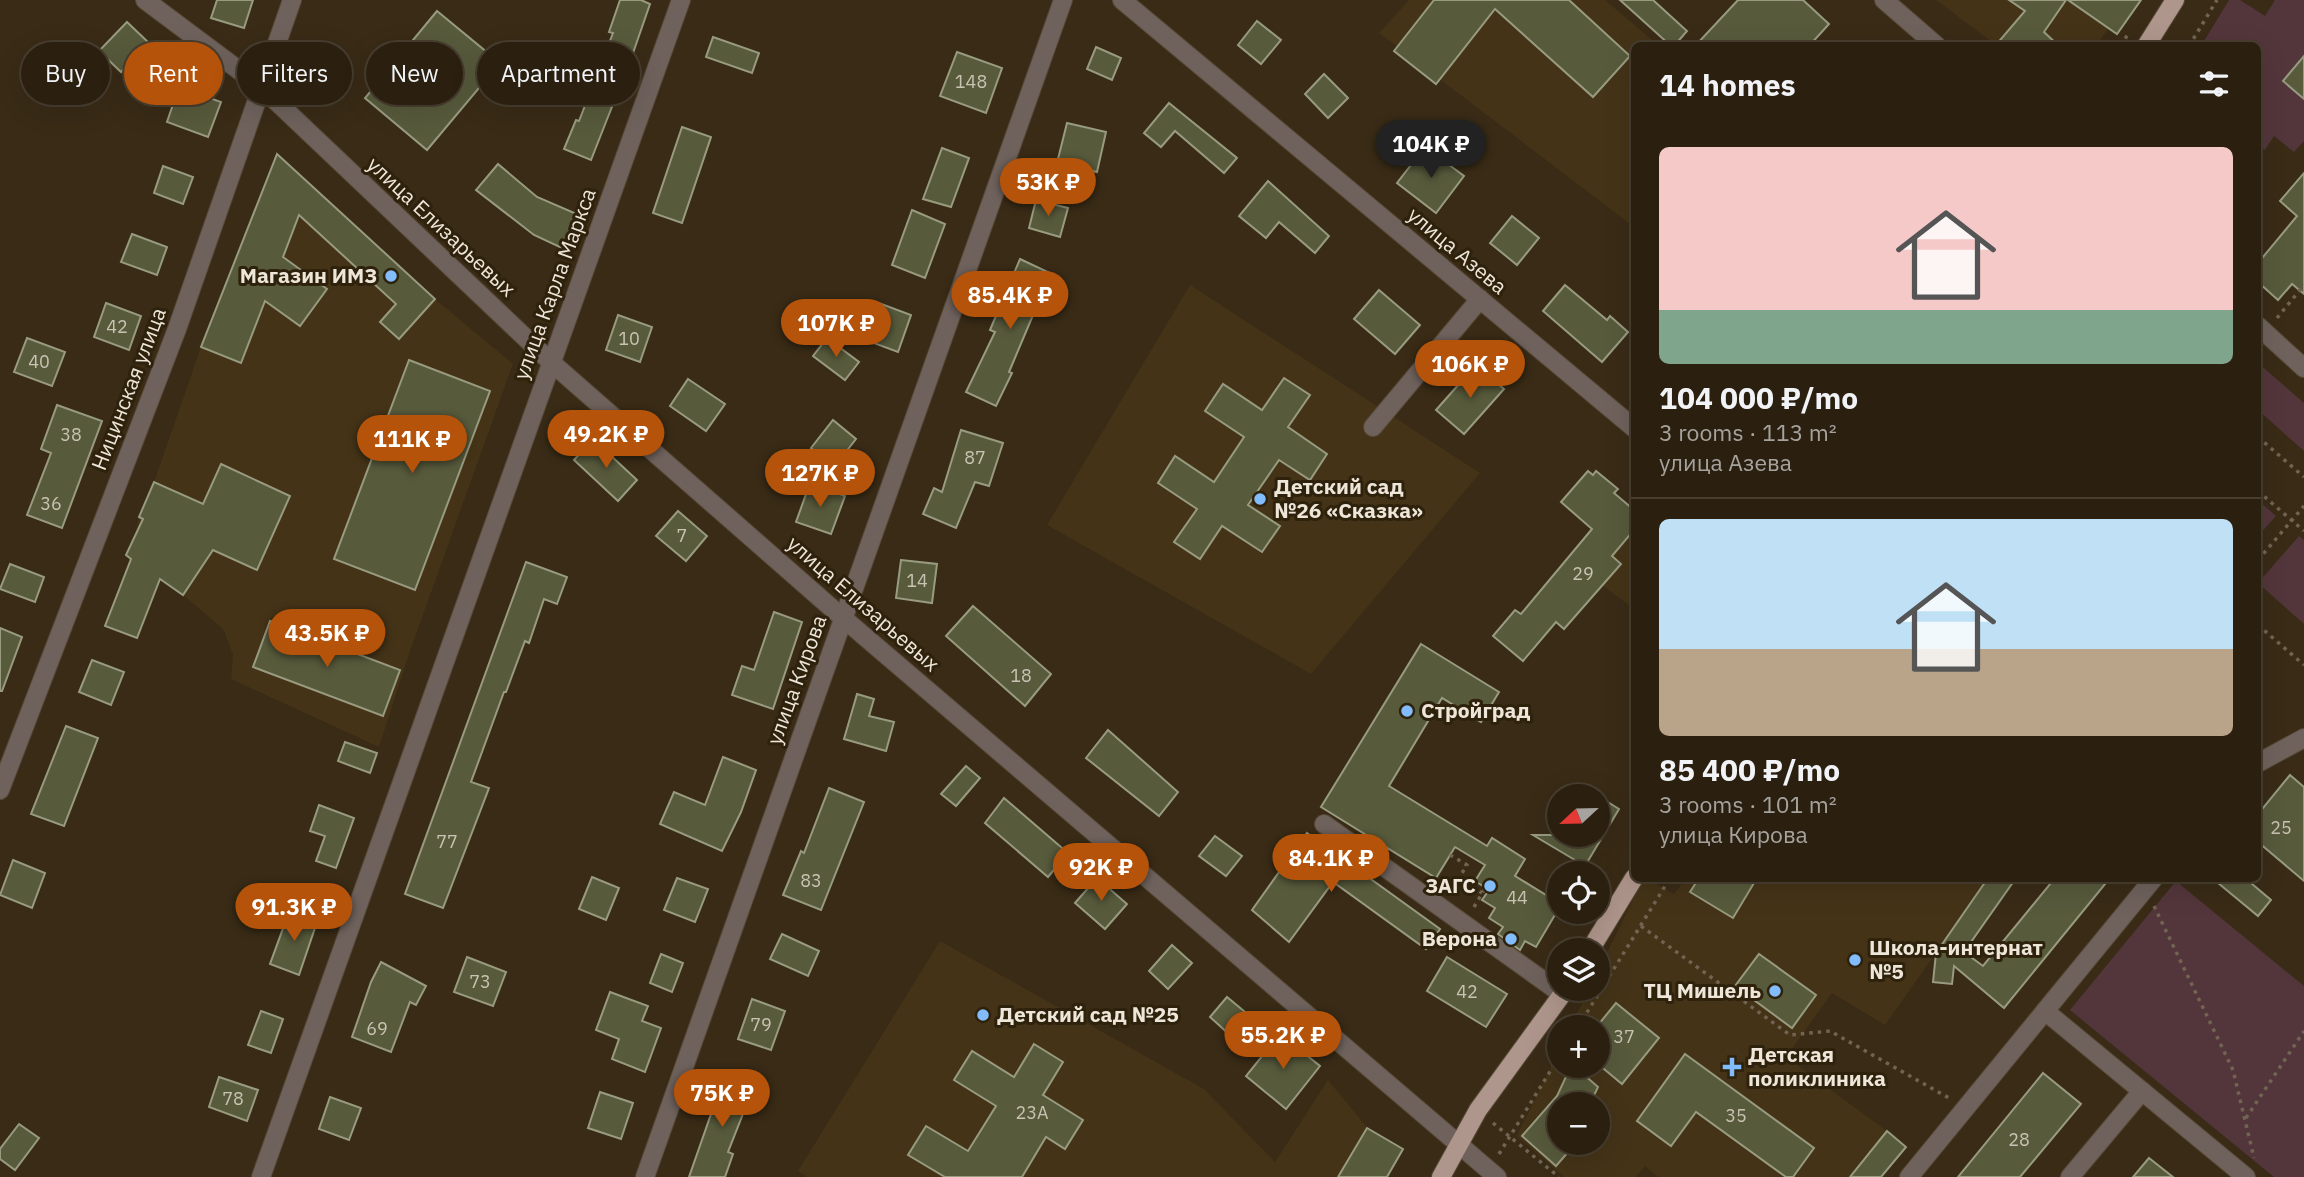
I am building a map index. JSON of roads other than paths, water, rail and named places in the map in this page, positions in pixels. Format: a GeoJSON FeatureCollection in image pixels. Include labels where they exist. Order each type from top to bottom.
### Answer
{"type":"FeatureCollection","features":[{"type":"Feature","properties":{"kind":"main road"},"geometry":{"type":"LineString","coordinates":[[2149,42],[2175,0]]}},
{"type":"Feature","properties":{"kind":"main road"},"geometry":{"type":"LineString","coordinates":[[1597,938],[1632,882]]}},
{"type":"Feature","properties":{"kind":"main road"},"geometry":{"type":"LineString","coordinates":[[1441,1177],[1478,1111],[1557,1001]]}},
{"type":"Feature","properties":{"kind":"street","name":"улица Елизарьевых"},"geometry":{"type":"LineString","coordinates":[[145,0],[237,69]]}},
{"type":"Feature","properties":{"kind":"street","name":"Ницинская улица"},"geometry":{"type":"LineString","coordinates":[[276,42],[292,0]]}},
{"type":"Feature","properties":{"kind":"street","name":"улица Карла Маркса"},"geometry":{"type":"LineString","coordinates":[[261,1177],[681,0]]}},
{"type":"Feature","properties":{"kind":"street","name":"улица Кирова"},"geometry":{"type":"LineString","coordinates":[[645,1177],[1063,0]]}},
{"type":"Feature","properties":{"kind":"street","name":"улица Азева"},"geometry":{"type":"LineString","coordinates":[[1122,0],[1631,425]]}},
{"type":"Feature","properties":{"kind":"street"},"geometry":{"type":"LineString","coordinates":[[1884,0],[1932,42]]}},
{"type":"Feature","properties":{"kind":"street","name":"Ницинская улица"},"geometry":{"type":"LineString","coordinates":[[0,790],[177,329],[254,105]]}},
{"type":"Feature","properties":{"kind":"street","name":"улица Елизарьевых"},"geometry":{"type":"LineString","coordinates":[[280,105],[552,363],[843,618],[1493,1173]]}},
{"type":"Feature","properties":{"kind":"street"},"geometry":{"type":"LineString","coordinates":[[1373,427],[1480,299]]}},
{"type":"Feature","properties":{"kind":"street"},"geometry":{"type":"LineString","coordinates":[[2261,329],[2304,368]]}},
{"type":"Feature","properties":{"kind":"street"},"geometry":{"type":"LineString","coordinates":[[2261,761],[2304,738]]}},
{"type":"Feature","properties":{"kind":"street"},"geometry":{"type":"LineString","coordinates":[[1324,824],[1547,979]]}},
{"type":"Feature","properties":{"kind":"street"},"geometry":{"type":"LineString","coordinates":[[1909,1177],[2150,883]]}},
{"type":"Feature","properties":{"kind":"street"},"geometry":{"type":"LineString","coordinates":[[2045,1011],[2142,1090],[2251,1171]]}},
{"type":"Feature","properties":{"kind":"street"},"geometry":{"type":"LineString","coordinates":[[2070,1177],[2142,1090]]}},
{"type":"Feature","properties":{"kind":"place","name":"Магазин ИМЗ"},"geometry":{"type":"Point","coordinates":[391,276]}},
{"type":"Feature","properties":{"kind":"place","name":"Детский сад №26 «Сказка»"},"geometry":{"type":"Point","coordinates":[1260,499]}},
{"type":"Feature","properties":{"kind":"place","name":"Стройград"},"geometry":{"type":"Point","coordinates":[1407,711]}},
{"type":"Feature","properties":{"kind":"place","name":"ЗАГС"},"geometry":{"type":"Point","coordinates":[1490,886]}},
{"type":"Feature","properties":{"kind":"place","name":"Верона"},"geometry":{"type":"Point","coordinates":[1511,939]}},
{"type":"Feature","properties":{"kind":"place","name":"Школа-интернат №5"},"geometry":{"type":"Point","coordinates":[1855,960]}},
{"type":"Feature","properties":{"kind":"place","name":"ТЦ Мишель"},"geometry":{"type":"Point","coordinates":[1775,991]}},
{"type":"Feature","properties":{"kind":"place","name":"Детский сад №25"},"geometry":{"type":"Point","coordinates":[983,1015]}},
{"type":"Feature","properties":{"kind":"place","name":"Детская поликлиника"},"geometry":{"type":"Point","coordinates":[1732,1067]}}]}
